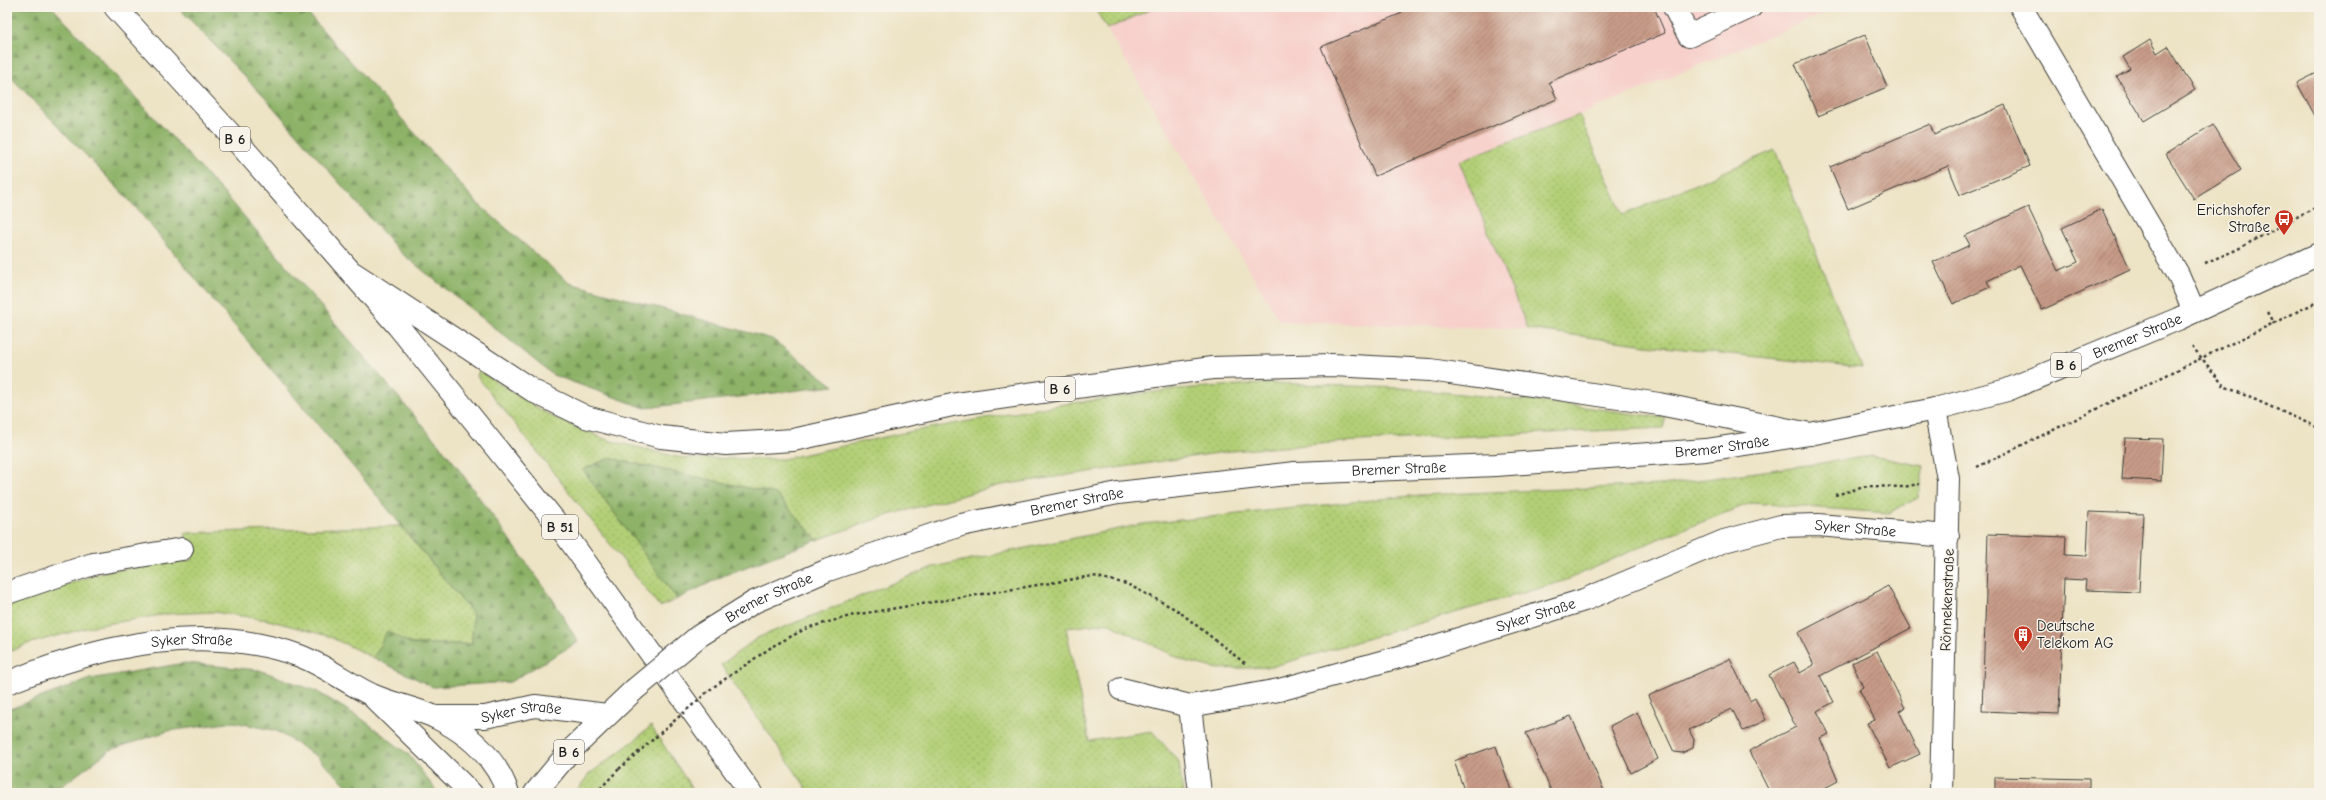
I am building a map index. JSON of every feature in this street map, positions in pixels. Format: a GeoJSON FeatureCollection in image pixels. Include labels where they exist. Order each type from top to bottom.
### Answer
{"type":"FeatureCollection","features":[{"type":"Feature","properties":{"kind":"main road","name":"B 6"},"geometry":{"type":"LineString","coordinates":[[115,7],[353,273],[535,392],[586,417],[661,437],[726,444],[792,440],[957,404],[1188,371],[1212,368],[1332,365],[1430,370],[1659,404],[1810,434]]}},
{"type":"Feature","properties":{"kind":"main road"},"geometry":{"type":"LineString","coordinates":[[1674,7],[1689,36],[1751,7]]}},
{"type":"Feature","properties":{"kind":"main road"},"geometry":{"type":"LineString","coordinates":[[2021,7],[2178,274],[2186,315]]}},
{"type":"Feature","properties":{"kind":"main road","name":"Bremer Straße"},"geometry":{"type":"LineString","coordinates":[[535,793],[569,752],[613,709],[653,673],[699,636],[754,602],[828,570],[961,525],[1118,493],[1295,472],[1496,465],[1706,450],[1810,434],[1935,409],[2007,390],[2186,315],[2319,254]]}},
{"type":"Feature","properties":{"kind":"main road","name":"B 51"},"geometry":{"type":"LineString","coordinates":[[353,273],[563,532],[750,793]]}},
{"type":"Feature","properties":{"kind":"main road","name":"Rönnekenstraße"},"geometry":{"type":"LineString","coordinates":[[1935,409],[1948,479],[1948,536],[1941,793]]}},
{"type":"Feature","properties":{"kind":"main road","name":"Syker Straße"},"geometry":{"type":"LineString","coordinates":[[1121,689],[1190,706],[1279,690],[1410,654],[1584,600],[1724,541],[1781,526],[1818,525],[1948,536]]}},
{"type":"Feature","properties":{"kind":"main road"},"geometry":{"type":"LineString","coordinates":[[7,593],[93,564],[182,549]]}},
{"type":"Feature","properties":{"kind":"main road","name":"Syker Straße"},"geometry":{"type":"LineString","coordinates":[[7,683],[63,661],[116,648],[202,638],[238,641],[277,648],[302,657],[338,674],[372,695],[435,717],[487,754],[498,769],[508,793]]}},
{"type":"Feature","properties":{"kind":"main road","name":"Syker Straße"},"geometry":{"type":"LineString","coordinates":[[372,695],[471,793]]}},
{"type":"Feature","properties":{"kind":"main road","name":"Syker Straße"},"geometry":{"type":"LineString","coordinates":[[435,717],[485,717],[535,706],[613,709]]}},
{"type":"Feature","properties":{"kind":"main road"},"geometry":{"type":"LineString","coordinates":[[1190,706],[1200,793]]}},
{"type":"Feature","properties":{"kind":"path"},"geometry":{"type":"LineString","coordinates":[[2178,274],[2236,250],[2319,205]]}},
{"type":"Feature","properties":{"kind":"path"},"geometry":{"type":"LineString","coordinates":[[1834,495],[1868,486],[1903,486],[1948,479],[2319,301]]}},
{"type":"Feature","properties":{"kind":"path"},"geometry":{"type":"LineString","coordinates":[[2186,315],[2189,341],[2224,386],[2319,428]]}},
{"type":"Feature","properties":{"kind":"path"},"geometry":{"type":"LineString","coordinates":[[596,793],[619,769],[712,688],[773,646],[807,628],[854,615],[974,594],[1093,576],[1127,584],[1176,610],[1279,690]]}},
{"type":"Feature","properties":{"kind":"shaded area"},"geometry":{"type":"Polygon","coordinates":[[[1156,7],[1840,7],[1579,115],[1459,161],[1528,329],[1279,321],[1107,29],[1156,7]]]}},
{"type":"Feature","properties":{"kind":"green space"},"geometry":{"type":"Polygon","coordinates":[[[7,7],[52,7],[231,201],[452,460],[552,598],[578,642],[510,682],[433,687],[374,658],[387,631],[411,644],[472,644],[473,614],[365,481],[131,202],[7,73],[7,7]]]}},
{"type":"Feature","properties":{"kind":"green space"},"geometry":{"type":"Polygon","coordinates":[[[178,7],[302,7],[477,203],[569,283],[772,339],[834,386],[645,408],[553,375],[400,252],[266,99],[178,7]]]}},
{"type":"Feature","properties":{"kind":"green space"},"geometry":{"type":"Polygon","coordinates":[[[1094,7],[1156,7],[1107,29],[1094,7]]]}},
{"type":"Feature","properties":{"kind":"green space"},"geometry":{"type":"Polygon","coordinates":[[[1579,115],[1623,215],[1775,150],[1862,368],[1646,345],[1528,329],[1459,161],[1579,115]]]}},
{"type":"Feature","properties":{"kind":"green space"},"geometry":{"type":"Polygon","coordinates":[[[479,371],[551,416],[607,440],[682,458],[783,459],[903,433],[1058,405],[1177,389],[1272,383],[1401,388],[1562,404],[1665,418],[1664,428],[1357,441],[1231,451],[1001,485],[885,516],[817,540],[776,494],[609,458],[584,469],[677,599],[660,607],[477,376],[479,371]]]}},
{"type":"Feature","properties":{"kind":"green space"},"geometry":{"type":"Polygon","coordinates":[[[1872,456],[1924,466],[1918,498],[1888,513],[1751,503],[1658,539],[1567,580],[1271,667],[1218,669],[1185,661],[1108,623],[1066,628],[1089,741],[1152,731],[1179,762],[1183,793],[810,793],[721,665],[757,638],[933,567],[1143,524],[1419,495],[1662,485],[1872,456]]]}},
{"type":"Feature","properties":{"kind":"green space"},"geometry":{"type":"Polygon","coordinates":[[[609,458],[776,494],[817,540],[725,575],[677,599],[583,470],[609,458]]]}},
{"type":"Feature","properties":{"kind":"green space"},"geometry":{"type":"Polygon","coordinates":[[[401,526],[473,614],[472,644],[411,644],[387,631],[374,658],[328,636],[268,620],[214,612],[167,614],[94,626],[27,644],[7,653],[7,604],[108,571],[193,560],[185,533],[401,526]]]}},
{"type":"Feature","properties":{"kind":"green space"},"geometry":{"type":"Polygon","coordinates":[[[185,663],[259,670],[316,691],[362,719],[408,754],[438,793],[355,793],[316,756],[277,731],[234,722],[168,731],[110,750],[62,786],[26,793],[13,793],[7,787],[7,710],[90,679],[185,663]]]}},
{"type":"Feature","properties":{"kind":"green space"},"geometry":{"type":"Polygon","coordinates":[[[651,726],[695,793],[576,793],[588,775],[635,740],[651,726]]]}},
{"type":"Feature","properties":{"kind":"building"},"geometry":{"type":"Polygon","coordinates":[[[1399,7],[1654,7],[1665,33],[1549,82],[1557,99],[1375,176],[1321,47],[1402,13],[1399,7]]]}},
{"type":"Feature","properties":{"kind":"building"},"geometry":{"type":"Polygon","coordinates":[[[1865,35],[1887,87],[1818,116],[1795,64],[1865,35]]]}},
{"type":"Feature","properties":{"kind":"building"},"geometry":{"type":"Polygon","coordinates":[[[2150,40],[2157,53],[2168,46],[2195,90],[2144,121],[2117,77],[2130,69],[2123,57],[2150,40]]]}},
{"type":"Feature","properties":{"kind":"building"},"geometry":{"type":"Polygon","coordinates":[[[2319,72],[2319,123],[2297,83],[2319,72]]]}},
{"type":"Feature","properties":{"kind":"building"},"geometry":{"type":"Polygon","coordinates":[[[2005,105],[2030,166],[1960,195],[1948,166],[1848,209],[1830,167],[1930,124],[1934,135],[2005,105]]]}},
{"type":"Feature","properties":{"kind":"building"},"geometry":{"type":"Polygon","coordinates":[[[2213,124],[2241,170],[2194,199],[2166,154],[2213,124]]]}},
{"type":"Feature","properties":{"kind":"building"},"geometry":{"type":"Polygon","coordinates":[[[2028,207],[2058,271],[2078,262],[2062,228],[2102,209],[2130,269],[2042,310],[2020,265],[1987,281],[1990,287],[1953,304],[1933,262],[1970,245],[1965,236],[2028,207]]]}},
{"type":"Feature","properties":{"kind":"building"},"geometry":{"type":"Polygon","coordinates":[[[2125,438],[2163,439],[2161,481],[2122,479],[2125,438]]]}},
{"type":"Feature","properties":{"kind":"building","name":"Deutsche Telekom AG"},"geometry":{"type":"Polygon","coordinates":[[[2089,512],[2143,514],[2139,592],[2085,590],[2086,580],[2064,579],[2059,714],[1982,711],[1988,534],[2066,537],[2065,555],[2087,556],[2089,512]]]}},
{"type":"Feature","properties":{"kind":"building"},"geometry":{"type":"Polygon","coordinates":[[[1888,586],[1911,628],[1820,676],[1834,702],[1817,711],[1829,734],[1820,738],[1838,781],[1815,793],[1770,793],[1749,751],[1796,727],[1769,675],[1794,662],[1800,673],[1814,665],[1798,633],[1888,586]]]}},
{"type":"Feature","properties":{"kind":"building"},"geometry":{"type":"Polygon","coordinates":[[[1877,651],[1905,708],[1899,711],[1920,754],[1890,768],[1867,723],[1875,720],[1859,689],[1863,687],[1852,663],[1877,651]]]}},
{"type":"Feature","properties":{"kind":"building"},"geometry":{"type":"Polygon","coordinates":[[[1730,659],[1750,701],[1755,698],[1766,720],[1743,731],[1732,709],[1689,730],[1694,740],[1693,748],[1682,753],[1674,752],[1648,696],[1730,659]]]}},
{"type":"Feature","properties":{"kind":"building"},"geometry":{"type":"Polygon","coordinates":[[[1637,712],[1658,759],[1631,773],[1610,726],[1637,712]]]}},
{"type":"Feature","properties":{"kind":"building"},"geometry":{"type":"Polygon","coordinates":[[[1571,716],[1605,793],[1552,793],[1526,733],[1571,716]]]}},
{"type":"Feature","properties":{"kind":"building"},"geometry":{"type":"Polygon","coordinates":[[[1496,746],[1512,793],[1465,793],[1454,761],[1496,746]]]}},
{"type":"Feature","properties":{"kind":"building"},"geometry":{"type":"Polygon","coordinates":[[[1995,777],[2089,779],[2089,793],[1995,793],[1995,777]]]}},
{"type":"Feature","properties":{"kind":"place","name":"Erichshofer Straße"},"geometry":{"type":"Point","coordinates":[2284,236]}},
{"type":"Feature","properties":{"kind":"place","name":"Deutsche Telekom AG"},"geometry":{"type":"Point","coordinates":[2023,652]}}]}
